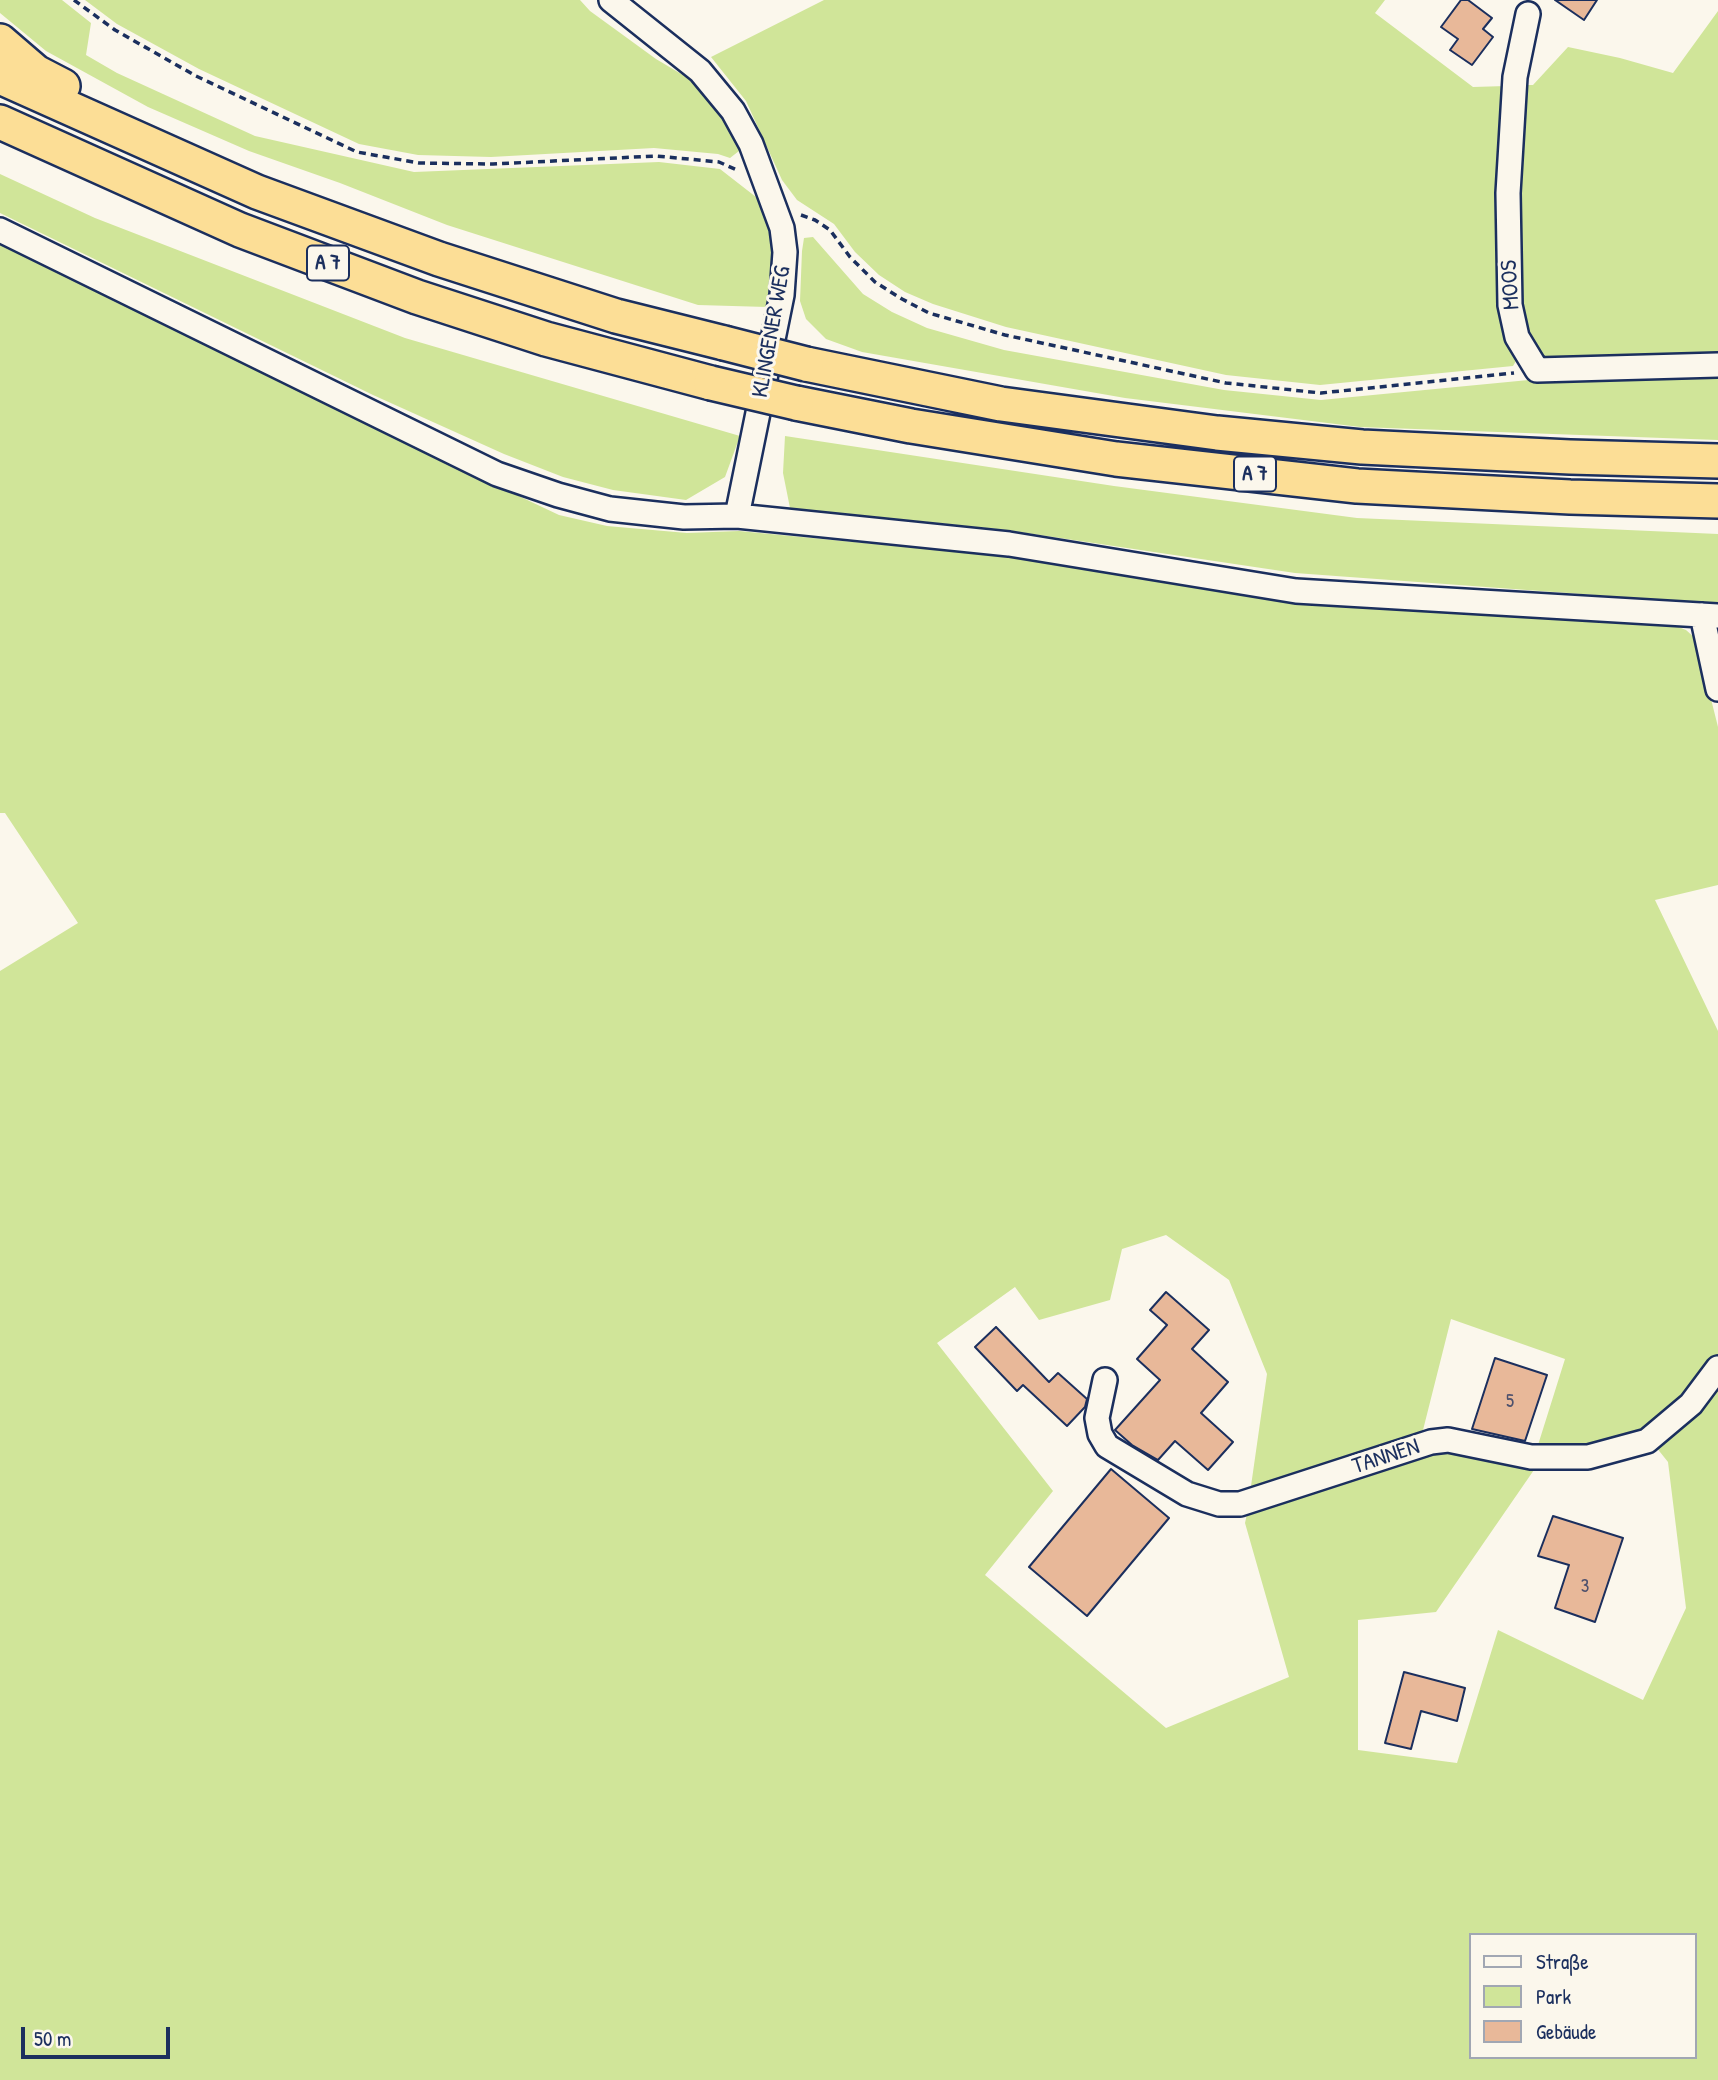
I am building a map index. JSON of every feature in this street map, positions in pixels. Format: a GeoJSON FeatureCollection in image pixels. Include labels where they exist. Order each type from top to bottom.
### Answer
{"type":"FeatureCollection","features":[{"type":"Feature","properties":{"kind":"highway","name":"A 7"},"geometry":{"type":"LineString","coordinates":[[0,41],[36,72],[101,106],[136,139]]}},
{"type":"Feature","properties":{"kind":"highway","name":"A 7"},"geometry":{"type":"LineString","coordinates":[[0,76],[257,192],[439,259],[616,316],[806,364],[1001,404],[1217,433],[1362,447],[1718,461]]}},
{"type":"Feature","properties":{"kind":"highway","name":"A 7"},"geometry":{"type":"LineString","coordinates":[[6,128],[240,230],[417,297],[546,339],[711,383],[796,402],[911,426],[1116,459],[1357,486],[1570,497],[1718,501]]}},
{"type":"Feature","properties":{"kind":"street","name":"KLINGENER WEG"},"geometry":{"type":"LineString","coordinates":[[611,0],[700,71],[733,111],[751,144],[782,228],[785,252],[782,295],[737,516]]}},
{"type":"Feature","properties":{"kind":"street","name":"MOOS"},"geometry":{"type":"LineString","coordinates":[[1528,14],[1515,77],[1508,193],[1510,305],[1517,337],[1537,370]]}},
{"type":"Feature","properties":{"kind":"street"},"geometry":{"type":"LineString","coordinates":[[0,230],[497,474],[610,509],[684,517],[737,516],[1009,544],[1296,591],[1710,616],[1718,689]]}},
{"type":"Feature","properties":{"kind":"street"},"geometry":{"type":"LineString","coordinates":[[1537,370],[1718,365]]}},
{"type":"Feature","properties":{"kind":"street","name":"TANNEN"},"geometry":{"type":"LineString","coordinates":[[1105,1380],[1097,1419],[1100,1434],[1107,1446],[1187,1494],[1219,1504],[1240,1504],[1431,1442],[1448,1440],[1531,1457],[1588,1457],[1647,1441],[1691,1404],[1718,1368]]}},
{"type":"Feature","properties":{"kind":"path"},"geometry":{"type":"LineString","coordinates":[[74,0],[115,30],[196,76],[357,152],[419,163],[481,164],[656,156],[719,162],[766,184]]}},
{"type":"Feature","properties":{"kind":"path"},"geometry":{"type":"LineString","coordinates":[[775,207],[815,220],[830,230],[850,257],[875,282],[929,313],[1005,335],[1226,383],[1321,393],[1537,370]]}},
{"type":"Feature","properties":{"kind":"green space"},"geometry":{"type":"Polygon","coordinates":[[[0,0],[62,0],[91,23],[86,55],[117,73],[255,136],[414,172],[659,162],[720,169],[765,204],[773,245],[767,307],[698,305],[447,225],[249,151],[148,107],[46,51],[0,13],[0,0]]]}},
{"type":"Feature","properties":{"kind":"green space"},"geometry":{"type":"Polygon","coordinates":[[[85,0],[580,0],[590,11],[656,59],[693,81],[728,116],[742,142],[739,151],[730,158],[718,154],[654,148],[491,157],[418,155],[359,144],[199,69],[117,24],[85,0]]]}},
{"type":"Feature","properties":{"kind":"green space"},"geometry":{"type":"Polygon","coordinates":[[[824,0],[1385,0],[1375,13],[1473,87],[1506,86],[1519,356],[1513,366],[1320,385],[1226,375],[1006,327],[933,304],[905,292],[879,275],[855,252],[834,224],[797,200],[782,180],[746,101],[711,57],[824,0]]]}},
{"type":"Feature","properties":{"kind":"green space"},"geometry":{"type":"Polygon","coordinates":[[[1718,11],[1718,359],[1551,363],[1535,353],[1517,304],[1521,85],[1533,85],[1568,47],[1673,73],[1718,11]]]}},
{"type":"Feature","properties":{"kind":"green space"},"geometry":{"type":"Polygon","coordinates":[[[0,174],[95,218],[405,338],[740,436],[725,477],[686,500],[613,490],[563,477],[504,454],[373,395],[0,213],[0,174]]]}},
{"type":"Feature","properties":{"kind":"green space"},"geometry":{"type":"Polygon","coordinates":[[[813,237],[863,294],[892,312],[927,328],[1004,350],[1224,390],[1321,400],[1539,379],[1718,373],[1718,440],[1360,427],[1125,398],[862,352],[826,339],[806,319],[800,301],[802,251],[804,238],[813,237]]]}},
{"type":"Feature","properties":{"kind":"green space"},"geometry":{"type":"Polygon","coordinates":[[[0,244],[184,332],[358,420],[559,515],[607,526],[687,533],[739,531],[1010,557],[1296,603],[1676,626],[1686,630],[1696,639],[1718,727],[1718,885],[1655,900],[1718,1031],[1718,1355],[1685,1399],[1640,1429],[1583,1447],[1538,1445],[1565,1359],[1451,1319],[1422,1434],[1250,1493],[1267,1374],[1229,1280],[1166,1235],[1122,1249],[1110,1300],[1039,1320],[1015,1287],[937,1343],[1053,1491],[985,1575],[1166,1728],[1289,1677],[1245,1523],[1247,1514],[1417,1457],[1445,1451],[1536,1467],[1436,1612],[1358,1620],[1358,1750],[1457,1763],[1498,1630],[1643,1700],[1686,1608],[1668,1462],[1656,1447],[1718,1380],[1718,2080],[0,2080],[0,971],[78,923],[5,813],[0,813],[0,244]]]}},
{"type":"Feature","properties":{"kind":"green space"},"geometry":{"type":"Polygon","coordinates":[[[785,436],[1114,486],[1357,518],[1718,534],[1718,604],[1295,573],[1006,530],[790,508],[783,473],[785,436]]]}},
{"type":"Feature","properties":{"kind":"building"},"geometry":{"type":"Polygon","coordinates":[[[1461,0],[1468,0],[1492,18],[1483,29],[1493,37],[1472,65],[1450,50],[1458,39],[1441,27],[1461,0]]]}},
{"type":"Feature","properties":{"kind":"building"},"geometry":{"type":"Polygon","coordinates":[[[1555,0],[1597,0],[1584,20],[1555,0]]]}},
{"type":"Feature","properties":{"kind":"building"},"geometry":{"type":"Polygon","coordinates":[[[1166,1292],[1209,1330],[1192,1349],[1228,1382],[1201,1413],[1233,1442],[1208,1470],[1175,1441],[1158,1460],[1132,1445],[1115,1430],[1160,1380],[1137,1359],[1167,1325],[1150,1310],[1166,1292]]]}},
{"type":"Feature","properties":{"kind":"building"},"geometry":{"type":"Polygon","coordinates":[[[996,1327],[1049,1382],[1058,1373],[1087,1399],[1085,1407],[1067,1426],[1023,1385],[1017,1391],[975,1347],[996,1327]]]}},
{"type":"Feature","properties":{"kind":"building"},"geometry":{"type":"Polygon","coordinates":[[[1495,1358],[1547,1375],[1525,1441],[1472,1429],[1495,1358]]]}},
{"type":"Feature","properties":{"kind":"building"},"geometry":{"type":"Polygon","coordinates":[[[1111,1469],[1169,1518],[1087,1616],[1029,1567],[1111,1469]]]}},
{"type":"Feature","properties":{"kind":"building"},"geometry":{"type":"Polygon","coordinates":[[[1553,1516],[1623,1538],[1595,1622],[1555,1608],[1569,1565],[1538,1556],[1553,1516]]]}},
{"type":"Feature","properties":{"kind":"building"},"geometry":{"type":"Polygon","coordinates":[[[1404,1672],[1465,1688],[1457,1721],[1421,1711],[1411,1749],[1385,1743],[1404,1672]]]}}]}
